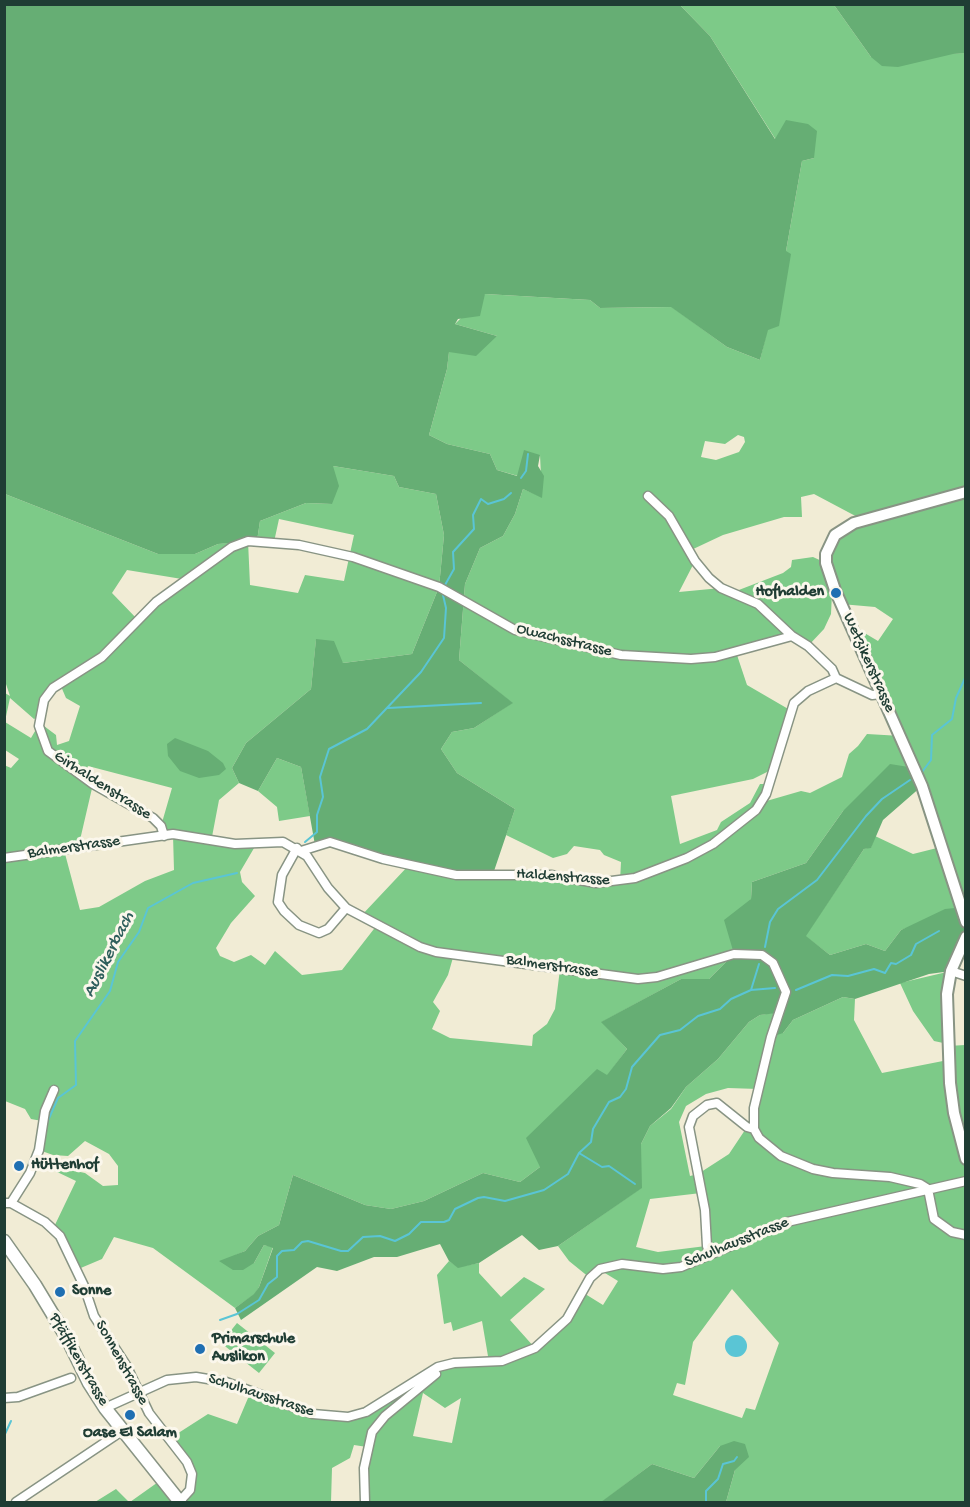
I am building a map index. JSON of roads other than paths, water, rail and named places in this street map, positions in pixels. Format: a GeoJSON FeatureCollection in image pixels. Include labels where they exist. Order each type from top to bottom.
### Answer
{"type":"FeatureCollection","features":[{"type":"Feature","properties":{"kind":"main road","name":"Pfäffikerstrasse"},"geometry":{"type":"LineString","coordinates":[[4,1241],[35,1284],[105,1408],[180,1502]]}},
{"type":"Feature","properties":{"kind":"street","name":"Wetzikerstrasse"},"geometry":{"type":"LineString","coordinates":[[966,492],[854,523],[835,535],[826,554],[828,574],[922,786],[966,922]]}},
{"type":"Feature","properties":{"kind":"street"},"geometry":{"type":"LineString","coordinates":[[648,496],[669,516],[695,561],[709,578],[721,588],[758,604],[832,669],[836,678],[873,695],[882,694]]}},
{"type":"Feature","properties":{"kind":"street","name":"Owachsstrasse"},"geometry":{"type":"LineString","coordinates":[[239,543],[282,543],[353,557],[439,587],[516,630],[621,655],[691,659],[716,657],[792,636]]}},
{"type":"Feature","properties":{"kind":"street","name":"Girhaldenstrasse"},"geometry":{"type":"LineString","coordinates":[[164,836],[161,826],[153,818],[93,784],[48,751],[39,726],[44,700],[53,688],[102,657],[156,602],[239,543]]}},
{"type":"Feature","properties":{"kind":"street","name":"Haldenstrasse"},"geometry":{"type":"LineString","coordinates":[[299,849],[330,842],[383,859],[456,875],[551,875],[596,883],[635,878],[687,858],[713,844],[756,810],[766,794],[789,710],[808,691],[836,678]]}},
{"type":"Feature","properties":{"kind":"street","name":"Balmerstrasse"},"geometry":{"type":"LineString","coordinates":[[4,858],[179,834],[211,842],[235,844],[284,842],[299,849],[312,862],[328,888],[346,908],[420,947],[436,952],[638,979],[657,977],[734,954],[762,955],[773,963],[786,992],[771,1037],[754,1108],[754,1129]]}},
{"type":"Feature","properties":{"kind":"street"},"geometry":{"type":"LineString","coordinates":[[299,849],[282,875],[278,902],[284,911],[299,925],[319,933],[328,929],[346,908]]}},
{"type":"Feature","properties":{"kind":"street"},"geometry":{"type":"LineString","coordinates":[[966,937],[951,971],[947,994],[950,1083],[954,1113],[966,1159]]}},
{"type":"Feature","properties":{"kind":"street"},"geometry":{"type":"LineString","coordinates":[[951,971],[966,976]]}},
{"type":"Feature","properties":{"kind":"street"},"geometry":{"type":"LineString","coordinates":[[8,1203],[30,1173],[36,1158],[42,1121],[54,1090]]}},
{"type":"Feature","properties":{"kind":"street"},"geometry":{"type":"LineString","coordinates":[[710,1254],[707,1246],[705,1210],[689,1127],[693,1116],[707,1105],[717,1103],[747,1127],[754,1129],[765,1144],[797,1164],[833,1173],[890,1177],[920,1184],[928,1189],[934,1218],[952,1232],[966,1235]]}},
{"type":"Feature","properties":{"kind":"street","name":"Schulhausstrasse"},"geometry":{"type":"LineString","coordinates":[[105,1408],[174,1378],[203,1377],[226,1382],[313,1414],[348,1417],[381,1403],[438,1367],[454,1363],[502,1360],[535,1348],[567,1319],[590,1278],[600,1269],[622,1264],[663,1269],[681,1267],[787,1222],[966,1181]]}},
{"type":"Feature","properties":{"kind":"street","name":"Sonnenstrasse"},"geometry":{"type":"LineString","coordinates":[[8,1203],[45,1222],[60,1236],[84,1286],[94,1316],[126,1365],[148,1413],[190,1467],[190,1490],[180,1502]]}},
{"type":"Feature","properties":{"kind":"street"},"geometry":{"type":"LineString","coordinates":[[365,1503],[364,1468],[372,1432],[385,1416],[439,1371],[438,1367]]}},
{"type":"Feature","properties":{"kind":"street"},"geometry":{"type":"LineString","coordinates":[[4,1398],[18,1397],[71,1378]]}},
{"type":"Feature","properties":{"kind":"street"},"geometry":{"type":"LineString","coordinates":[[16,1503],[122,1431]]}},
{"type":"Feature","properties":{"kind":"water"},"geometry":{"type":"Polygon","coordinates":[[[736,1335],[746,1342],[747,1346],[740,1356],[736,1357],[726,1350],[725,1346],[732,1336],[736,1335]]]}},
{"type":"Feature","properties":{"kind":"waterway"},"geometry":{"type":"LineString","coordinates":[[521,478],[526,471],[528,454]]}},
{"type":"Feature","properties":{"kind":"waterway"},"geometry":{"type":"LineString","coordinates":[[445,585],[454,569],[453,552],[474,529],[473,515],[481,499],[488,504],[504,499],[511,493]]}},
{"type":"Feature","properties":{"kind":"waterway","name":"Auslikerbach"},"geometry":{"type":"LineString","coordinates":[[305,842],[317,832],[317,815],[323,797],[320,777],[329,749],[367,729],[421,672],[444,638],[446,608],[443,595]]}},
{"type":"Feature","properties":{"kind":"waterway"},"geometry":{"type":"LineString","coordinates":[[922,772],[931,760],[932,735],[952,719],[956,698],[966,676]]}},
{"type":"Feature","properties":{"kind":"waterway"},"geometry":{"type":"LineString","coordinates":[[388,708],[481,703]]}},
{"type":"Feature","properties":{"kind":"waterway"},"geometry":{"type":"LineString","coordinates":[[765,947],[770,922],[778,909],[817,880],[866,816],[882,799],[910,780]]}},
{"type":"Feature","properties":{"kind":"waterway","name":"Auslikerbach"},"geometry":{"type":"LineString","coordinates":[[46,1125],[58,1098],[76,1085],[75,1041],[110,991],[118,962],[139,932],[148,908],[193,883],[237,873]]}},
{"type":"Feature","properties":{"kind":"waterway"},"geometry":{"type":"LineString","coordinates":[[796,990],[832,975],[848,976],[874,969],[885,973],[891,963],[896,964],[911,955],[916,944],[939,931]]}},
{"type":"Feature","properties":{"kind":"waterway"},"geometry":{"type":"LineString","coordinates":[[220,1320],[237,1314],[259,1300],[268,1284],[277,1277],[277,1256],[282,1251],[294,1250],[302,1242],[308,1241],[348,1251],[363,1237],[380,1236],[395,1241],[409,1234],[421,1222],[449,1220],[455,1209],[478,1198],[505,1201],[544,1190],[568,1174],[579,1153],[591,1142],[593,1129],[609,1102],[620,1097],[626,1089],[632,1067],[660,1035],[680,1030],[698,1016],[720,1009],[731,999],[751,990],[759,964]]}},
{"type":"Feature","properties":{"kind":"waterway"},"geometry":{"type":"LineString","coordinates":[[751,990],[775,988]]}},
{"type":"Feature","properties":{"kind":"waterway"},"geometry":{"type":"LineString","coordinates":[[579,1153],[602,1167],[609,1166],[635,1184]]}},
{"type":"Feature","properties":{"kind":"waterway"},"geometry":{"type":"LineString","coordinates":[[4,1445],[5,1434],[11,1421]]}},
{"type":"Feature","properties":{"kind":"waterway"},"geometry":{"type":"LineString","coordinates":[[706,1502],[706,1491],[718,1479],[723,1464],[734,1461],[737,1457]]}},
{"type":"Feature","properties":{"kind":"place","name":"Hofhalden"},"geometry":{"type":"Point","coordinates":[836,593]}},
{"type":"Feature","properties":{"kind":"place","name":"Hüttenhof"},"geometry":{"type":"Point","coordinates":[19,1166]}},
{"type":"Feature","properties":{"kind":"place","name":"Sonne"},"geometry":{"type":"Point","coordinates":[60,1292]}},
{"type":"Feature","properties":{"kind":"place","name":"Primarschule Auslikon"},"geometry":{"type":"Point","coordinates":[200,1349]}},
{"type":"Feature","properties":{"kind":"place","name":"Oase El Salam"},"geometry":{"type":"Point","coordinates":[130,1415]}}]}
